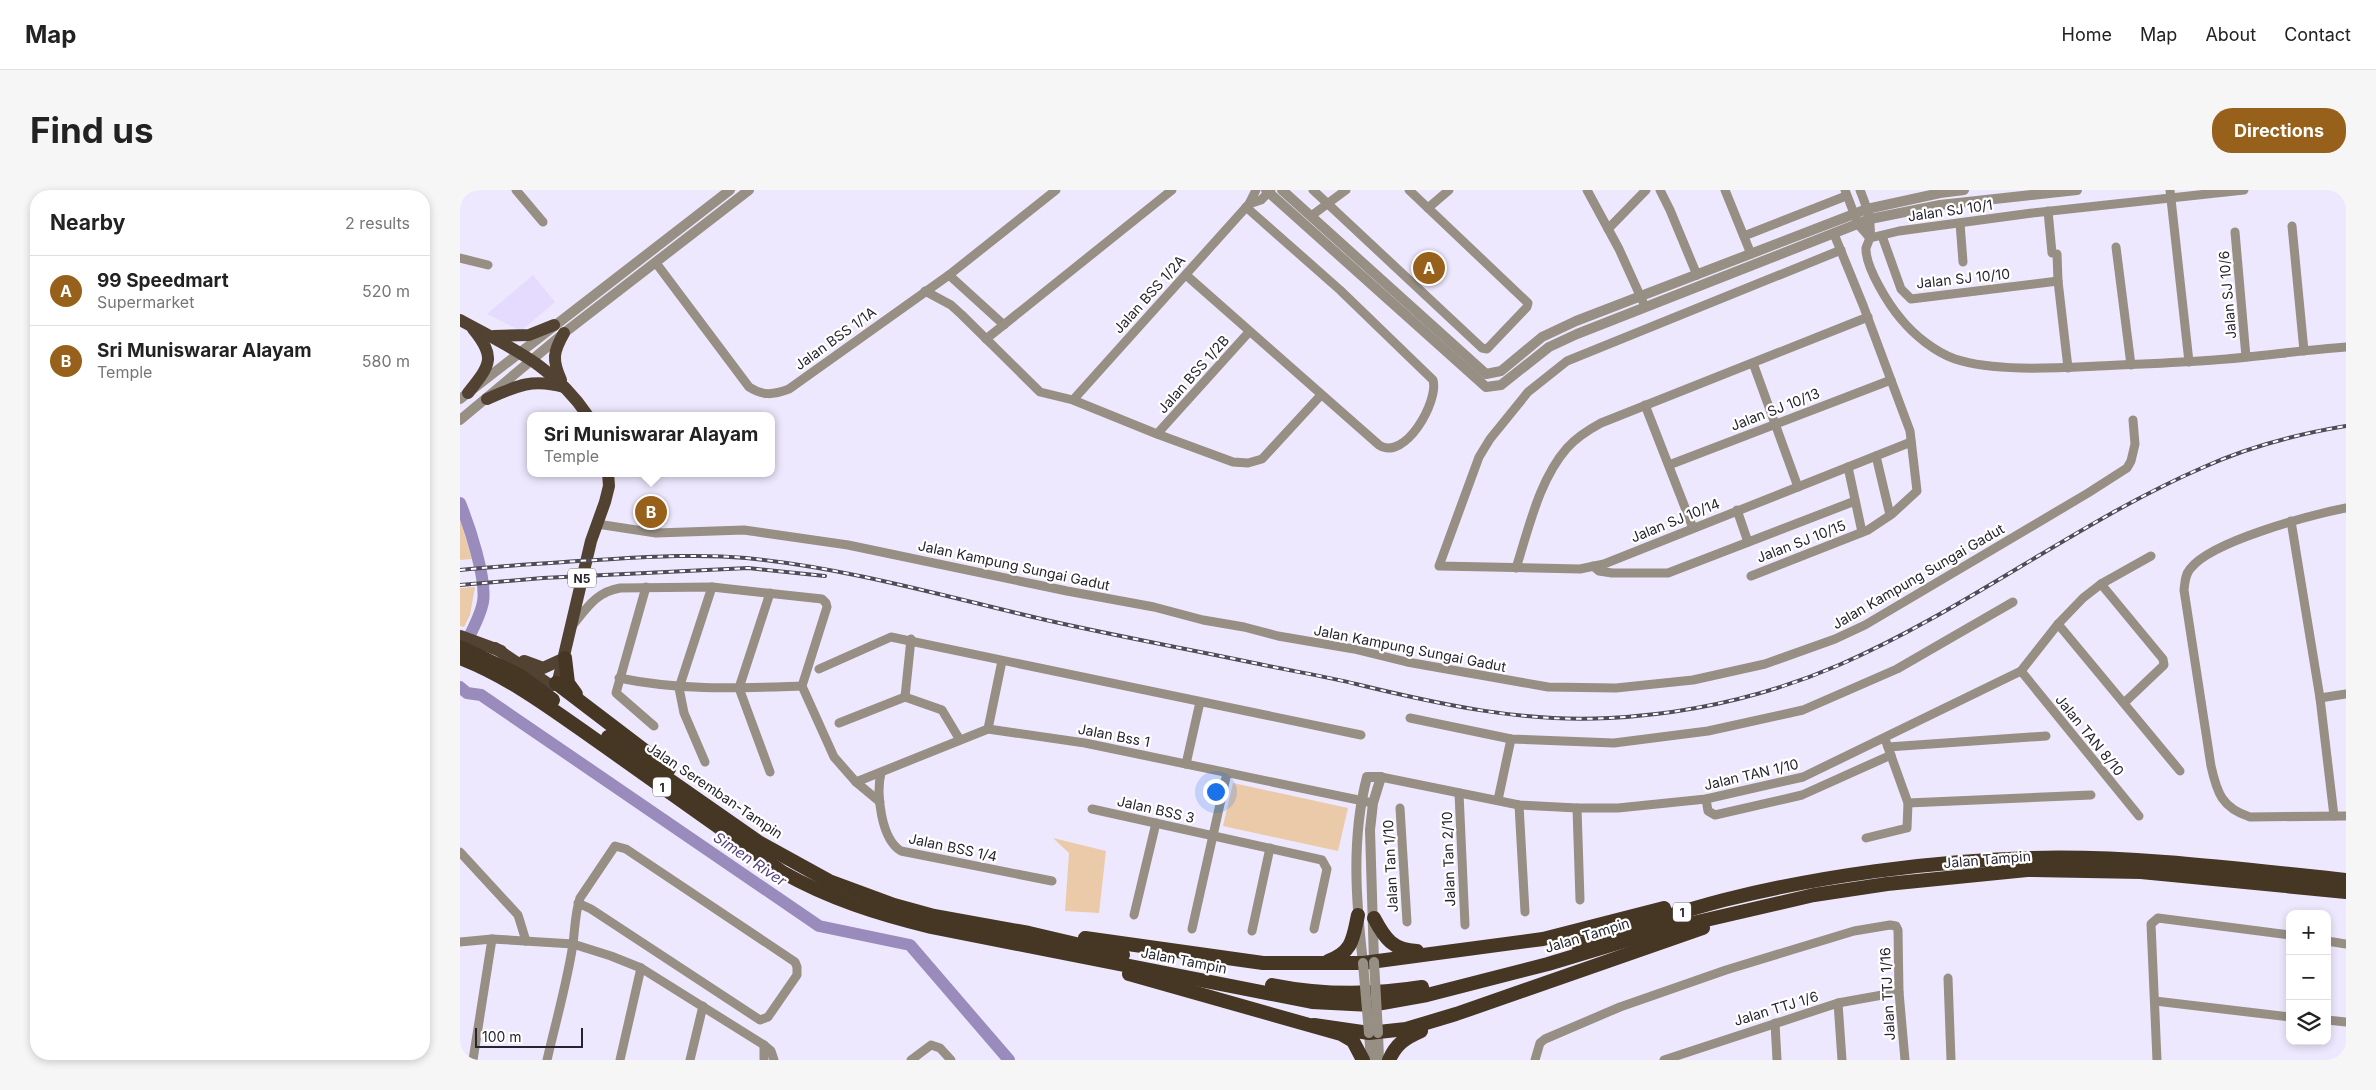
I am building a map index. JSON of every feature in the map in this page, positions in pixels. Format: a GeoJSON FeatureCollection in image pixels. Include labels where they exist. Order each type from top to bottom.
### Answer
{"type":"FeatureCollection","features":[{"type":"Feature","properties":{"kind":"highway","name":"1"},"geometry":{"type":"LineString","coordinates":[[460,648],[488,658]]}},
{"type":"Feature","properties":{"kind":"highway","name":"1"},"geometry":{"type":"LineString","coordinates":[[460,658],[488,658]]}},
{"type":"Feature","properties":{"kind":"highway","name":"Jalan Seremban-Tampin"},"geometry":{"type":"LineString","coordinates":[[488,658],[519,675],[737,828],[829,881],[894,905],[934,916],[1029,933]]}},
{"type":"Feature","properties":{"kind":"highway","name":"Jalan Seremban-Tampin"},"geometry":{"type":"LineString","coordinates":[[488,658],[512,683],[782,872],[814,890],[845,903]]}},
{"type":"Feature","properties":{"kind":"highway"},"geometry":{"type":"LineString","coordinates":[[565,658],[568,683],[588,706]]}},
{"type":"Feature","properties":{"kind":"highway"},"geometry":{"type":"LineString","coordinates":[[556,683],[785,856]]}},
{"type":"Feature","properties":{"kind":"highway","name":"Jalan Tampin"},"geometry":{"type":"LineString","coordinates":[[1029,933],[1143,960],[1278,986],[1328,992],[1380,993],[1423,987],[1474,976],[1723,900],[1812,882],[1884,871],[2030,858],[2140,860],[2346,880]]}},
{"type":"Feature","properties":{"kind":"highway","name":"Jalan Tampin"},"geometry":{"type":"LineString","coordinates":[[845,903],[887,916],[931,926],[1312,1002],[1371,1005],[1427,996],[1548,964],[1654,932],[1814,895],[1887,884],[2027,870],[2141,872],[2346,892]]}},
{"type":"Feature","properties":{"kind":"highway"},"geometry":{"type":"LineString","coordinates":[[1029,933],[1064,935],[1262,963],[1320,964],[1369,962],[1542,939],[1670,906],[1699,901],[1723,900]]}},
{"type":"Feature","properties":{"kind":"highway"},"geometry":{"type":"LineString","coordinates":[[1314,1025],[1373,1033],[1406,1029],[1456,1014],[1727,920],[1744,911]]}},
{"type":"Feature","properties":{"kind":"highway"},"geometry":{"type":"LineString","coordinates":[[1320,964],[1338,957],[1347,950],[1352,942],[1358,915]]}},
{"type":"Feature","properties":{"kind":"highway"},"geometry":{"type":"LineString","coordinates":[[1374,918],[1384,938],[1393,946],[1406,950],[1450,952]]}},
{"type":"Feature","properties":{"kind":"highway"},"geometry":{"type":"LineString","coordinates":[[1060,952],[1072,959],[1314,1025],[1348,1037],[1358,1046],[1363,1060]]}},
{"type":"Feature","properties":{"kind":"highway"},"geometry":{"type":"LineString","coordinates":[[1389,1060],[1394,1047],[1406,1038],[1456,1014]]}},
{"type":"Feature","properties":{"kind":"main road"},"geometry":{"type":"LineString","coordinates":[[465,322],[533,360],[564,387],[585,412]]}},
{"type":"Feature","properties":{"kind":"main road"},"geometry":{"type":"LineString","coordinates":[[464,396],[484,372],[489,361],[486,346],[465,322]]}},
{"type":"Feature","properties":{"kind":"main road"},"geometry":{"type":"LineString","coordinates":[[491,335],[529,335],[554,324]]}},
{"type":"Feature","properties":{"kind":"main road"},"geometry":{"type":"LineString","coordinates":[[564,333],[557,345],[554,364],[564,387]]}},
{"type":"Feature","properties":{"kind":"main road"},"geometry":{"type":"LineString","coordinates":[[487,399],[527,383],[550,383],[564,387]]}},
{"type":"Feature","properties":{"kind":"main road","name":"N5"},"geometry":{"type":"LineString","coordinates":[[556,683],[565,658],[591,540],[609,486],[608,477]]}},
{"type":"Feature","properties":{"kind":"main road"},"geometry":{"type":"LineString","coordinates":[[460,636],[479,643],[488,658],[550,685],[556,683]]}},
{"type":"Feature","properties":{"kind":"main road"},"geometry":{"type":"LineString","coordinates":[[488,658],[542,668],[565,658]]}},
{"type":"Feature","properties":{"kind":"street"},"geometry":{"type":"LineString","coordinates":[[516,190],[543,222]]}},
{"type":"Feature","properties":{"kind":"street"},"geometry":{"type":"LineString","coordinates":[[464,396],[554,324],[730,190]]}},
{"type":"Feature","properties":{"kind":"street"},"geometry":{"type":"LineString","coordinates":[[460,420],[564,333],[749,190]]}},
{"type":"Feature","properties":{"kind":"street","name":"Jalan BSS 1/1A"},"geometry":{"type":"LineString","coordinates":[[656,263],[748,387],[760,394],[776,394],[789,389],[949,275],[1056,190]]}},
{"type":"Feature","properties":{"kind":"street"},"geometry":{"type":"LineString","coordinates":[[986,339],[1172,190]]}},
{"type":"Feature","properties":{"kind":"street"},"geometry":{"type":"LineString","coordinates":[[1247,205],[1256,190]]}},
{"type":"Feature","properties":{"kind":"street"},"geometry":{"type":"LineString","coordinates":[[1282,190],[1486,374],[1501,371],[1542,337],[1576,321],[1750,254],[1856,220]]}},
{"type":"Feature","properties":{"kind":"street"},"geometry":{"type":"LineString","coordinates":[[1313,190],[1482,348],[1488,348],[1528,306],[1528,303],[1409,190]]}},
{"type":"Feature","properties":{"kind":"street"},"geometry":{"type":"LineString","coordinates":[[1311,216],[1346,190]]}},
{"type":"Feature","properties":{"kind":"street"},"geometry":{"type":"LineString","coordinates":[[1428,208],[1449,190]]}},
{"type":"Feature","properties":{"kind":"street"},"geometry":{"type":"LineString","coordinates":[[1587,190],[1645,307]]}},
{"type":"Feature","properties":{"kind":"street"},"geometry":{"type":"LineString","coordinates":[[1608,229],[1646,190]]}},
{"type":"Feature","properties":{"kind":"street"},"geometry":{"type":"LineString","coordinates":[[1660,190],[1697,275]]}},
{"type":"Feature","properties":{"kind":"street"},"geometry":{"type":"LineString","coordinates":[[1725,190],[1750,254]]}},
{"type":"Feature","properties":{"kind":"street"},"geometry":{"type":"LineString","coordinates":[[1860,190],[1868,214],[1870,238],[1866,249],[1871,266],[1882,289],[1901,319],[1929,344],[1953,359],[1973,363],[2068,368],[2189,362],[2346,347]]}},
{"type":"Feature","properties":{"kind":"street"},"geometry":{"type":"LineString","coordinates":[[1247,205],[1261,200],[1268,191],[1486,387],[1501,386],[1549,347],[1645,307],[1834,234],[1868,214],[1940,192],[1964,190]]}},
{"type":"Feature","properties":{"kind":"street"},"geometry":{"type":"LineString","coordinates":[[1868,214],[2077,190]]}},
{"type":"Feature","properties":{"kind":"street","name":"Jalan SJ 10/1"},"geometry":{"type":"LineString","coordinates":[[1870,238],[1899,231],[2171,194],[2244,190]]}},
{"type":"Feature","properties":{"kind":"street"},"geometry":{"type":"LineString","coordinates":[[1744,236],[1845,193],[1856,220],[1870,238]]}},
{"type":"Feature","properties":{"kind":"street"},"geometry":{"type":"LineString","coordinates":[[2171,194],[2189,362]]}},
{"type":"Feature","properties":{"kind":"street"},"geometry":{"type":"LineString","coordinates":[[1186,275],[1378,445],[1384,449],[1395,449],[1404,444],[1433,398],[1436,388],[1434,380],[1247,205]]}},
{"type":"Feature","properties":{"kind":"street","name":"Jalan BSS 1/2A"},"geometry":{"type":"LineString","coordinates":[[1073,400],[1247,205]]}},
{"type":"Feature","properties":{"kind":"street"},"geometry":{"type":"LineString","coordinates":[[2048,211],[2068,368]]}},
{"type":"Feature","properties":{"kind":"street"},"geometry":{"type":"LineString","coordinates":[[1960,223],[1963,262]]}},
{"type":"Feature","properties":{"kind":"street"},"geometry":{"type":"LineString","coordinates":[[2292,226],[2304,351]]}},
{"type":"Feature","properties":{"kind":"street","name":"Jalan SJ 10/6"},"geometry":{"type":"LineString","coordinates":[[2234,232],[2246,357]]}},
{"type":"Feature","properties":{"kind":"street"},"geometry":{"type":"LineString","coordinates":[[1834,234],[1868,317],[1910,431],[1911,442]]}},
{"type":"Feature","properties":{"kind":"street","name":"Jalan SJ 10/10"},"geometry":{"type":"LineString","coordinates":[[1882,236],[1901,289],[1911,298],[2058,281]]}},
{"type":"Feature","properties":{"kind":"street"},"geometry":{"type":"LineString","coordinates":[[2116,247],[2131,365]]}},
{"type":"Feature","properties":{"kind":"street","name":"Jalan SJ 10/14"},"geometry":{"type":"LineString","coordinates":[[1841,250],[1566,361],[1528,392],[1490,439],[1479,457],[1439,566],[1580,569],[1593,566],[1911,442]]}},
{"type":"Feature","properties":{"kind":"street"},"geometry":{"type":"LineString","coordinates":[[460,258],[488,265]]}},
{"type":"Feature","properties":{"kind":"street"},"geometry":{"type":"LineString","coordinates":[[949,275],[1004,325]]}},
{"type":"Feature","properties":{"kind":"street"},"geometry":{"type":"LineString","coordinates":[[925,291],[951,306],[1040,392],[1073,400],[1233,462],[1248,463],[1262,458],[1320,395]]}},
{"type":"Feature","properties":{"kind":"street"},"geometry":{"type":"LineString","coordinates":[[1516,568],[1541,494],[1554,466],[1580,435],[1601,423],[1868,317]]}},
{"type":"Feature","properties":{"kind":"street","name":"Jalan BSS 1/2B"},"geometry":{"type":"LineString","coordinates":[[1157,434],[1249,332]]}},
{"type":"Feature","properties":{"kind":"street"},"geometry":{"type":"LineString","coordinates":[[1754,363],[1774,424],[1798,487]]}},
{"type":"Feature","properties":{"kind":"street","name":"Jalan SJ 10/13"},"geometry":{"type":"LineString","coordinates":[[1669,465],[1891,380]]}},
{"type":"Feature","properties":{"kind":"street"},"geometry":{"type":"LineString","coordinates":[[1645,405],[1693,528]]}},
{"type":"Feature","properties":{"kind":"street","name":"Jalan Kampung Sungai Gadut"},"geometry":{"type":"LineString","coordinates":[[597,524],[656,533],[744,530],[838,544],[1154,607],[1203,620],[1244,627],[1278,636],[1354,649],[1407,662],[1548,687],[1616,688],[1693,680],[1758,666],[1834,639],[1865,625],[2088,493],[2126,468],[2131,461],[2135,444],[2133,420]]}},
{"type":"Feature","properties":{"kind":"street","name":"Jalan SJ 10/15"},"geometry":{"type":"LineString","coordinates":[[1751,576],[1862,532],[1890,515],[1917,491],[1911,442]]}},
{"type":"Feature","properties":{"kind":"street"},"geometry":{"type":"LineString","coordinates":[[1876,456],[1890,515]]}},
{"type":"Feature","properties":{"kind":"street"},"geometry":{"type":"LineString","coordinates":[[1848,467],[1862,532]]}},
{"type":"Feature","properties":{"kind":"street"},"geometry":{"type":"LineString","coordinates":[[1593,566],[1599,570],[1612,573],[1668,573],[1855,501]]}},
{"type":"Feature","properties":{"kind":"street"},"geometry":{"type":"LineString","coordinates":[[2346,508],[2309,515],[2210,552],[2190,568],[2185,577],[2184,590],[2211,766],[2220,796],[2234,810],[2250,817],[2346,816]]}},
{"type":"Feature","properties":{"kind":"street"},"geometry":{"type":"LineString","coordinates":[[1737,510],[1748,542]]}},
{"type":"Feature","properties":{"kind":"street"},"geometry":{"type":"LineString","coordinates":[[2291,521],[2320,698],[2334,816]]}},
{"type":"Feature","properties":{"kind":"street","name":"Jalan TAN 1/10"},"geometry":{"type":"LineString","coordinates":[[1381,777],[1498,800],[1519,806],[1577,808],[1618,808],[1706,799],[1803,778],[1888,747],[2021,671],[2058,624],[2101,584],[2151,556]]}},
{"type":"Feature","properties":{"kind":"street"},"geometry":{"type":"LineString","coordinates":[[2101,584],[2162,659],[2164,665],[2124,703]]}},
{"type":"Feature","properties":{"kind":"street"},"geometry":{"type":"LineString","coordinates":[[646,587],[619,678],[616,696],[654,726]]}},
{"type":"Feature","properties":{"kind":"street"},"geometry":{"type":"LineString","coordinates":[[570,629],[600,594],[620,588],[712,587],[825,600],[826,607],[802,686],[834,757],[856,782],[880,802]]}},
{"type":"Feature","properties":{"kind":"street"},"geometry":{"type":"LineString","coordinates":[[705,762],[684,713],[679,688],[712,587]]}},
{"type":"Feature","properties":{"kind":"street"},"geometry":{"type":"LineString","coordinates":[[770,593],[739,688],[770,772]]}},
{"type":"Feature","properties":{"kind":"street"},"geometry":{"type":"LineString","coordinates":[[1410,718],[1511,739],[1614,743],[1708,731],[1803,710],[1897,669],[2013,602]]}},
{"type":"Feature","properties":{"kind":"street"},"geometry":{"type":"LineString","coordinates":[[2058,624],[2180,770]]}},
{"type":"Feature","properties":{"kind":"street"},"geometry":{"type":"LineString","coordinates":[[819,669],[891,636],[1361,736]]}},
{"type":"Feature","properties":{"kind":"street"},"geometry":{"type":"LineString","coordinates":[[905,697],[911,639]]}},
{"type":"Feature","properties":{"kind":"street"},"geometry":{"type":"LineString","coordinates":[[856,782],[988,728],[1002,661]]}},
{"type":"Feature","properties":{"kind":"street","name":"Jalan TAN 8/10"},"geometry":{"type":"LineString","coordinates":[[2021,671],[2139,816]]}},
{"type":"Feature","properties":{"kind":"street"},"geometry":{"type":"LineString","coordinates":[[619,678],[679,688],[802,686]]}},
{"type":"Feature","properties":{"kind":"street"},"geometry":{"type":"LineString","coordinates":[[2320,698],[2346,694]]}},
{"type":"Feature","properties":{"kind":"street"},"geometry":{"type":"LineString","coordinates":[[839,723],[905,697],[942,710],[960,740]]}},
{"type":"Feature","properties":{"kind":"street"},"geometry":{"type":"LineString","coordinates":[[1186,764],[1200,702]]}},
{"type":"Feature","properties":{"kind":"street","name":"Jalan Bss 1"},"geometry":{"type":"LineString","coordinates":[[988,728],[1066,740],[1372,803]]}},
{"type":"Feature","properties":{"kind":"street"},"geometry":{"type":"LineString","coordinates":[[1706,799],[1708,811],[1715,815],[1793,797],[1888,747],[2046,736]]}},
{"type":"Feature","properties":{"kind":"street"},"geometry":{"type":"LineString","coordinates":[[1498,800],[1511,739]]}},
{"type":"Feature","properties":{"kind":"street"},"geometry":{"type":"LineString","coordinates":[[1866,838],[1907,828],[1908,803],[1888,747]]}},
{"type":"Feature","properties":{"kind":"street","name":"Jalan BSS 1/4"},"geometry":{"type":"LineString","coordinates":[[881,773],[878,784],[882,818],[894,847],[901,851],[1052,881]]}},
{"type":"Feature","properties":{"kind":"street"},"geometry":{"type":"LineString","coordinates":[[1192,929],[1227,773]]}},
{"type":"Feature","properties":{"kind":"street"},"geometry":{"type":"LineString","coordinates":[[1369,962],[1358,915],[1356,843],[1361,801],[1367,777],[1370,776],[1381,777],[1372,803],[1370,858],[1374,918],[1369,962],[1373,1033],[1371,1060]]}},
{"type":"Feature","properties":{"kind":"street","name":"Jalan Tan 2/10"},"geometry":{"type":"LineString","coordinates":[[1459,793],[1464,925]]}},
{"type":"Feature","properties":{"kind":"street"},"geometry":{"type":"LineString","coordinates":[[1908,803],[2091,795]]}},
{"type":"Feature","properties":{"kind":"street"},"geometry":{"type":"LineString","coordinates":[[1519,806],[1524,912]]}},
{"type":"Feature","properties":{"kind":"street","name":"Jalan BSS 3"},"geometry":{"type":"LineString","coordinates":[[1092,808],[1322,860],[1326,864],[1327,869],[1314,929]]}},
{"type":"Feature","properties":{"kind":"street","name":"Jalan Tan 1/10"},"geometry":{"type":"LineString","coordinates":[[1400,808],[1407,922]]}},
{"type":"Feature","properties":{"kind":"street"},"geometry":{"type":"LineString","coordinates":[[1577,808],[1580,900]]}},
{"type":"Feature","properties":{"kind":"street"},"geometry":{"type":"LineString","coordinates":[[1134,915],[1156,823]]}},
{"type":"Feature","properties":{"kind":"street"},"geometry":{"type":"LineString","coordinates":[[547,1060],[572,944],[578,904],[584,890],[612,849],[620,846],[795,962],[797,975],[768,1017],[760,1020],[591,909],[578,904]]}},
{"type":"Feature","properties":{"kind":"street"},"geometry":{"type":"LineString","coordinates":[[1252,931],[1270,848]]}},
{"type":"Feature","properties":{"kind":"street"},"geometry":{"type":"LineString","coordinates":[[460,852],[518,915],[526,941]]}},
{"type":"Feature","properties":{"kind":"street"},"geometry":{"type":"LineString","coordinates":[[2157,1060],[2151,924],[2158,918],[2286,934]]}},
{"type":"Feature","properties":{"kind":"street","name":"Jalan TTJ 1/16"},"geometry":{"type":"LineString","coordinates":[[1535,1060],[1540,1043],[1545,1038],[1620,1007],[1726,970],[1854,931],[1890,925],[1896,926],[1898,930],[1899,992],[1904,1060]]}},
{"type":"Feature","properties":{"kind":"street"},"geometry":{"type":"LineString","coordinates":[[473,1060],[492,939]]}},
{"type":"Feature","properties":{"kind":"street"},"geometry":{"type":"LineString","coordinates":[[460,942],[492,939],[572,944],[641,968],[764,1045],[771,1051],[774,1060]]}},
{"type":"Feature","properties":{"kind":"street"},"geometry":{"type":"LineString","coordinates":[[2331,942],[2346,944]]}},
{"type":"Feature","properties":{"kind":"street"},"geometry":{"type":"LineString","coordinates":[[620,1060],[641,968]]}},
{"type":"Feature","properties":{"kind":"street"},"geometry":{"type":"LineString","coordinates":[[1948,978],[1951,1060]]}},
{"type":"Feature","properties":{"kind":"street","name":"Jalan TTJ 1/6"},"geometry":{"type":"LineString","coordinates":[[1664,1060],[1838,1003],[1899,992]]}},
{"type":"Feature","properties":{"kind":"street"},"geometry":{"type":"LineString","coordinates":[[2155,1001],[2286,1016]]}},
{"type":"Feature","properties":{"kind":"street"},"geometry":{"type":"LineString","coordinates":[[1838,1003],[1842,1060]]}},
{"type":"Feature","properties":{"kind":"street"},"geometry":{"type":"LineString","coordinates":[[690,1060],[703,1006]]}},
{"type":"Feature","properties":{"kind":"street"},"geometry":{"type":"LineString","coordinates":[[2331,1020],[2346,1022]]}},
{"type":"Feature","properties":{"kind":"street"},"geometry":{"type":"LineString","coordinates":[[1775,1023],[1777,1060]]}},
{"type":"Feature","properties":{"kind":"street"},"geometry":{"type":"LineString","coordinates":[[1373,1033],[1379,1060]]}},
{"type":"Feature","properties":{"kind":"street"},"geometry":{"type":"LineString","coordinates":[[764,1045],[764,1060]]}},
{"type":"Feature","properties":{"kind":"street"},"geometry":{"type":"LineString","coordinates":[[911,1060],[931,1045],[940,1048],[951,1060]]}},
{"type":"Feature","properties":{"kind":"shaded area"},"geometry":{"type":"Polygon","coordinates":[[[533,275],[555,302],[521,331],[487,314],[533,275]]]}},
{"type":"Feature","properties":{"kind":"shaded area"},"geometry":{"type":"Polygon","coordinates":[[[460,519],[472,559],[460,560],[460,519]]]}},
{"type":"Feature","properties":{"kind":"shaded area"},"geometry":{"type":"Polygon","coordinates":[[[475,587],[470,615],[464,627],[460,626],[460,588],[475,587]]]}},
{"type":"Feature","properties":{"kind":"shaded area"},"geometry":{"type":"Polygon","coordinates":[[[1233,783],[1348,808],[1338,851],[1223,826],[1233,783]]]}},
{"type":"Feature","properties":{"kind":"shaded area"},"geometry":{"type":"Polygon","coordinates":[[[1053,838],[1106,851],[1099,913],[1065,911],[1069,853],[1053,838]]]}},
{"type":"Feature","properties":{"kind":"waterway","name":"Simen River"},"geometry":{"type":"LineString","coordinates":[[460,503],[480,566],[484,592],[480,614],[463,649]]}},
{"type":"Feature","properties":{"kind":"waterway","name":"Simen River"},"geometry":{"type":"LineString","coordinates":[[460,687],[467,693],[481,695],[819,926],[910,945],[1009,1060]]}},
{"type":"Feature","properties":{"kind":"railway"},"geometry":{"type":"LineString","coordinates":[[460,570],[641,557],[746,558],[860,576],[1072,626],[1332,678],[1450,705],[1545,718],[1577,719],[1639,716],[1727,702],[1784,686],[1839,665],[1932,619],[2066,539],[2157,489],[2204,467],[2256,447],[2292,437],[2346,426]]}},
{"type":"Feature","properties":{"kind":"railway"},"geometry":{"type":"LineString","coordinates":[[460,585],[543,578],[748,568],[825,576]]}},
{"type":"Feature","properties":{"kind":"place","name":"99 Speedmart"},"geometry":{"type":"Point","coordinates":[1429,268]}},
{"type":"Feature","properties":{"kind":"place","name":"Sri Muniswarar Alayam"},"geometry":{"type":"Point","coordinates":[651,512]}}]}
